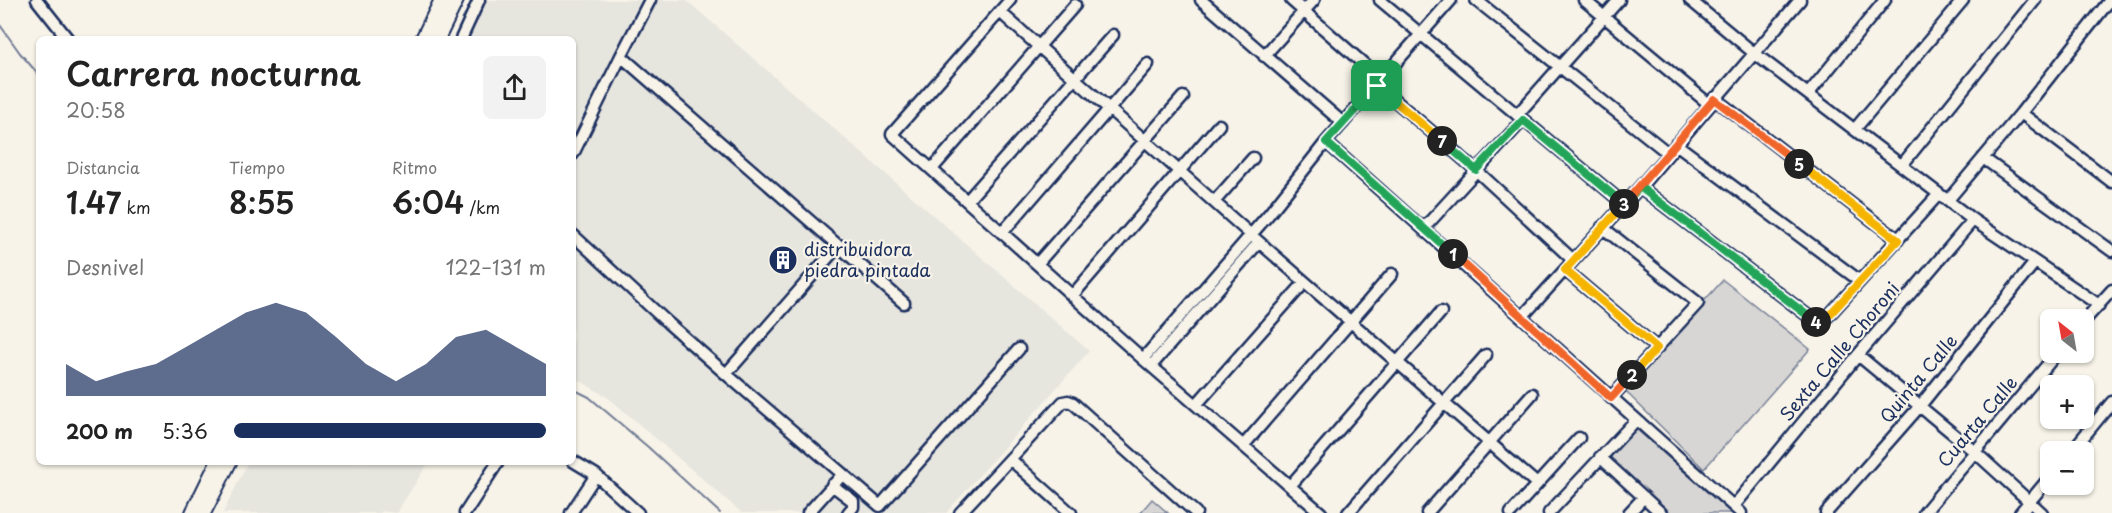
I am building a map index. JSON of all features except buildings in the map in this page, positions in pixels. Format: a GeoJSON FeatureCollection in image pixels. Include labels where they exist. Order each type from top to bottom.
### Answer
{"type":"FeatureCollection","features":[{"type":"Feature","properties":{"kind":"main road"},"geometry":{"type":"LineString","coordinates":[[424,36],[442,0]]}},
{"type":"Feature","properties":{"kind":"main road"},"geometry":{"type":"LineString","coordinates":[[438,36],[456,0]]}},
{"type":"Feature","properties":{"kind":"main road"},"geometry":{"type":"LineString","coordinates":[[194,513],[217,465]]}},
{"type":"Feature","properties":{"kind":"main road"},"geometry":{"type":"LineString","coordinates":[[204,513],[228,465]]}},
{"type":"Feature","properties":{"kind":"street"},"geometry":{"type":"LineString","coordinates":[[37,0],[66,36]]}},
{"type":"Feature","properties":{"kind":"street"},"geometry":{"type":"LineString","coordinates":[[462,36],[479,0]]}},
{"type":"Feature","properties":{"kind":"street"},"geometry":{"type":"LineString","coordinates":[[576,142],[650,0]]}},
{"type":"Feature","properties":{"kind":"street"},"geometry":{"type":"LineString","coordinates":[[1010,0],[892,134],[1072,296],[1321,513]]}},
{"type":"Feature","properties":{"kind":"street"},"geometry":{"type":"LineString","coordinates":[[1200,0],[1343,123]]}},
{"type":"Feature","properties":{"kind":"street"},"geometry":{"type":"LineString","coordinates":[[1291,0],[1574,260]]}},
{"type":"Feature","properties":{"kind":"street"},"geometry":{"type":"LineString","coordinates":[[1264,56],[1314,0]]}},
{"type":"Feature","properties":{"kind":"street"},"geometry":{"type":"LineString","coordinates":[[1380,0],[1624,204]]}},
{"type":"Feature","properties":{"kind":"street"},"geometry":{"type":"LineString","coordinates":[[1147,362],[1255,238],[1326,142],[1451,0]]}},
{"type":"Feature","properties":{"kind":"street"},"geometry":{"type":"LineString","coordinates":[[1476,0],[1668,153]]}},
{"type":"Feature","properties":{"kind":"street"},"geometry":{"type":"LineString","coordinates":[[1584,0],[1712,101],[1898,240]]}},
{"type":"Feature","properties":{"kind":"street"},"geometry":{"type":"LineString","coordinates":[[1424,228],[1520,118],[1560,66],[1619,0]]}},
{"type":"Feature","properties":{"kind":"street"},"geometry":{"type":"LineString","coordinates":[[1690,0],[1973,220],[2099,305]]}},
{"type":"Feature","properties":{"kind":"street"},"geometry":{"type":"LineString","coordinates":[[1809,93],[1885,0]]}},
{"type":"Feature","properties":{"kind":"street"},"geometry":{"type":"LineString","coordinates":[[1855,129],[1962,0]]}},
{"type":"Feature","properties":{"kind":"street"},"geometry":{"type":"LineString","coordinates":[[1902,165],[2036,0]]}},
{"type":"Feature","properties":{"kind":"street"},"geometry":{"type":"LineString","coordinates":[[1640,187],[1820,325],[1898,240],[1983,158],[2110,0]]}},
{"type":"Feature","properties":{"kind":"street"},"geometry":{"type":"LineString","coordinates":[[1522,317],[1640,187],[1797,1]]}},
{"type":"Feature","properties":{"kind":"street"},"geometry":{"type":"LineString","coordinates":[[932,170],[1075,4]]}},
{"type":"Feature","properties":{"kind":"street"},"geometry":{"type":"LineString","coordinates":[[1000,12],[1178,171],[1537,484]]}},
{"type":"Feature","properties":{"kind":"street"},"geometry":{"type":"LineString","coordinates":[[967,201],[1113,35]]}},
{"type":"Feature","properties":{"kind":"street"},"geometry":{"type":"LineString","coordinates":[[621,56],[904,303]]}},
{"type":"Feature","properties":{"kind":"street"},"geometry":{"type":"LineString","coordinates":[[1002,232],[1148,64]]}},
{"type":"Feature","properties":{"kind":"street"},"geometry":{"type":"LineString","coordinates":[[1037,264],[1183,97]]}},
{"type":"Feature","properties":{"kind":"street"},"geometry":{"type":"LineString","coordinates":[[2021,113],[2112,182]]}},
{"type":"Feature","properties":{"kind":"street"},"geometry":{"type":"LineString","coordinates":[[1072,296],[1219,125]]}},
{"type":"Feature","properties":{"kind":"street"},"geometry":{"type":"LineString","coordinates":[[1326,142],[1738,510]]}},
{"type":"Feature","properties":{"kind":"street"},"geometry":{"type":"LineString","coordinates":[[1676,144],[1860,281]]}},
{"type":"Feature","properties":{"kind":"street"},"geometry":{"type":"LineString","coordinates":[[1214,202],[1253,158]]}},
{"type":"Feature","properties":{"kind":"street"},"geometry":{"type":"LineString","coordinates":[[1983,158],[2112,251]]}},
{"type":"Feature","properties":{"kind":"street","name":"Sexta Calle Choroni"},"geometry":{"type":"LineString","coordinates":[[1738,510],[1858,355],[1973,220]]}},
{"type":"Feature","properties":{"kind":"street"},"geometry":{"type":"LineString","coordinates":[[1602,227],[1698,303],[1611,398]]}},
{"type":"Feature","properties":{"kind":"street"},"geometry":{"type":"LineString","coordinates":[[576,238],[726,374],[842,475],[877,510],[1019,349]]}},
{"type":"Feature","properties":{"kind":"street"},"geometry":{"type":"LineString","coordinates":[[726,374],[839,245]]}},
{"type":"Feature","properties":{"kind":"street","name":"Quinta Calle"},"geometry":{"type":"LineString","coordinates":[[1826,513],[1920,406],[2035,262]]}},
{"type":"Feature","properties":{"kind":"street"},"geometry":{"type":"LineString","coordinates":[[1565,270],[1657,348]]}},
{"type":"Feature","properties":{"kind":"street"},"geometry":{"type":"LineString","coordinates":[[1243,446],[1392,273]]}},
{"type":"Feature","properties":{"kind":"street"},"geometry":{"type":"LineString","coordinates":[[1196,405],[1305,282]]}},
{"type":"Feature","properties":{"kind":"street"},"geometry":{"type":"LineString","coordinates":[[2094,310],[2112,291]]}},
{"type":"Feature","properties":{"kind":"street"},"geometry":{"type":"LineString","coordinates":[[1290,486],[1441,312]]}},
{"type":"Feature","properties":{"kind":"street"},"geometry":{"type":"LineString","coordinates":[[1348,513],[1486,355]]}},
{"type":"Feature","properties":{"kind":"street"},"geometry":{"type":"LineString","coordinates":[[1858,355],[1974,452],[2042,513]]}},
{"type":"Feature","properties":{"kind":"street","name":"Cuarta Calle"},"geometry":{"type":"LineString","coordinates":[[1924,513],[2049,363]]}},
{"type":"Feature","properties":{"kind":"street"},"geometry":{"type":"LineString","coordinates":[[1427,513],[1532,394]]}},
{"type":"Feature","properties":{"kind":"street"},"geometry":{"type":"LineString","coordinates":[[960,513],[1063,402],[1068,401],[1196,513]]}},
{"type":"Feature","properties":{"kind":"street"},"geometry":{"type":"LineString","coordinates":[[2080,441],[2112,402]]}},
{"type":"Feature","properties":{"kind":"street"},"geometry":{"type":"LineString","coordinates":[[1549,513],[1636,420]]}},
{"type":"Feature","properties":{"kind":"street"},"geometry":{"type":"LineString","coordinates":[[1511,513],[1579,438]]}},
{"type":"Feature","properties":{"kind":"street"},"geometry":{"type":"LineString","coordinates":[[1600,457],[1661,513]]}},
{"type":"Feature","properties":{"kind":"street"},"geometry":{"type":"LineString","coordinates":[[1010,459],[1071,513]]}},
{"type":"Feature","properties":{"kind":"street"},"geometry":{"type":"LineString","coordinates":[[576,463],[596,475],[638,513]]}},
{"type":"Feature","properties":{"kind":"street"},"geometry":{"type":"LineString","coordinates":[[465,513],[496,465]]}},
{"type":"Feature","properties":{"kind":"street"},"geometry":{"type":"LineString","coordinates":[[571,513],[596,475]]}},
{"type":"Feature","properties":{"kind":"street"},"geometry":{"type":"LineString","coordinates":[[808,513],[842,475]]}},
{"type":"Feature","properties":{"kind":"street"},"geometry":{"type":"LineString","coordinates":[[832,485],[853,501],[853,507],[848,513]]}},
{"type":"Feature","properties":{"kind":"street"},"geometry":{"type":"LineString","coordinates":[[2020,513],[2040,490]]}},
{"type":"Feature","properties":{"kind":"street"},"geometry":{"type":"LineString","coordinates":[[1629,513],[1644,497]]}},
{"type":"Feature","properties":{"kind":"shaded area"},"geometry":{"type":"Polygon","coordinates":[[[485,0],[686,0],[1089,351],[946,513],[742,513],[610,399],[576,378],[576,36],[467,36],[485,0]]]}},
{"type":"Feature","properties":{"kind":"shaded area"},"geometry":{"type":"Polygon","coordinates":[[[1723,280],[1810,349],[1704,469],[1624,390],[1723,280]]]}},
{"type":"Feature","properties":{"kind":"shaded area"},"geometry":{"type":"Polygon","coordinates":[[[1634,427],[1731,513],[1671,513],[1607,455],[1634,427]]]}},
{"type":"Feature","properties":{"kind":"shaded area"},"geometry":{"type":"Polygon","coordinates":[[[247,465],[427,465],[396,513],[382,511],[380,513],[223,513],[247,465]]]}},
{"type":"Feature","properties":{"kind":"shaded area"},"geometry":{"type":"Polygon","coordinates":[[[1152,499],[1168,513],[1140,513],[1152,499]]]}},
{"type":"Feature","properties":{"kind":"waterway"},"geometry":{"type":"LineString","coordinates":[[0,25],[36,72]]}},
{"type":"Feature","properties":{"kind":"waterway"},"geometry":{"type":"LineString","coordinates":[[576,390],[589,397],[648,447],[720,513]]}},
{"type":"Feature","properties":{"kind":"place","name":"distribuidora piedra pintada"},"geometry":{"type":"Point","coordinates":[783,260]}},
{"type":"Feature","properties":{"kind":"route"},"geometry":{"type":"LineString","coordinates":[[1377,86],[1476,170],[1523,120],[1624,204],[1714,99],[1898,240],[1820,325],[1640,187],[1565,270],[1657,348],[1611,398],[1326,142],[1377,86]]}}]}
